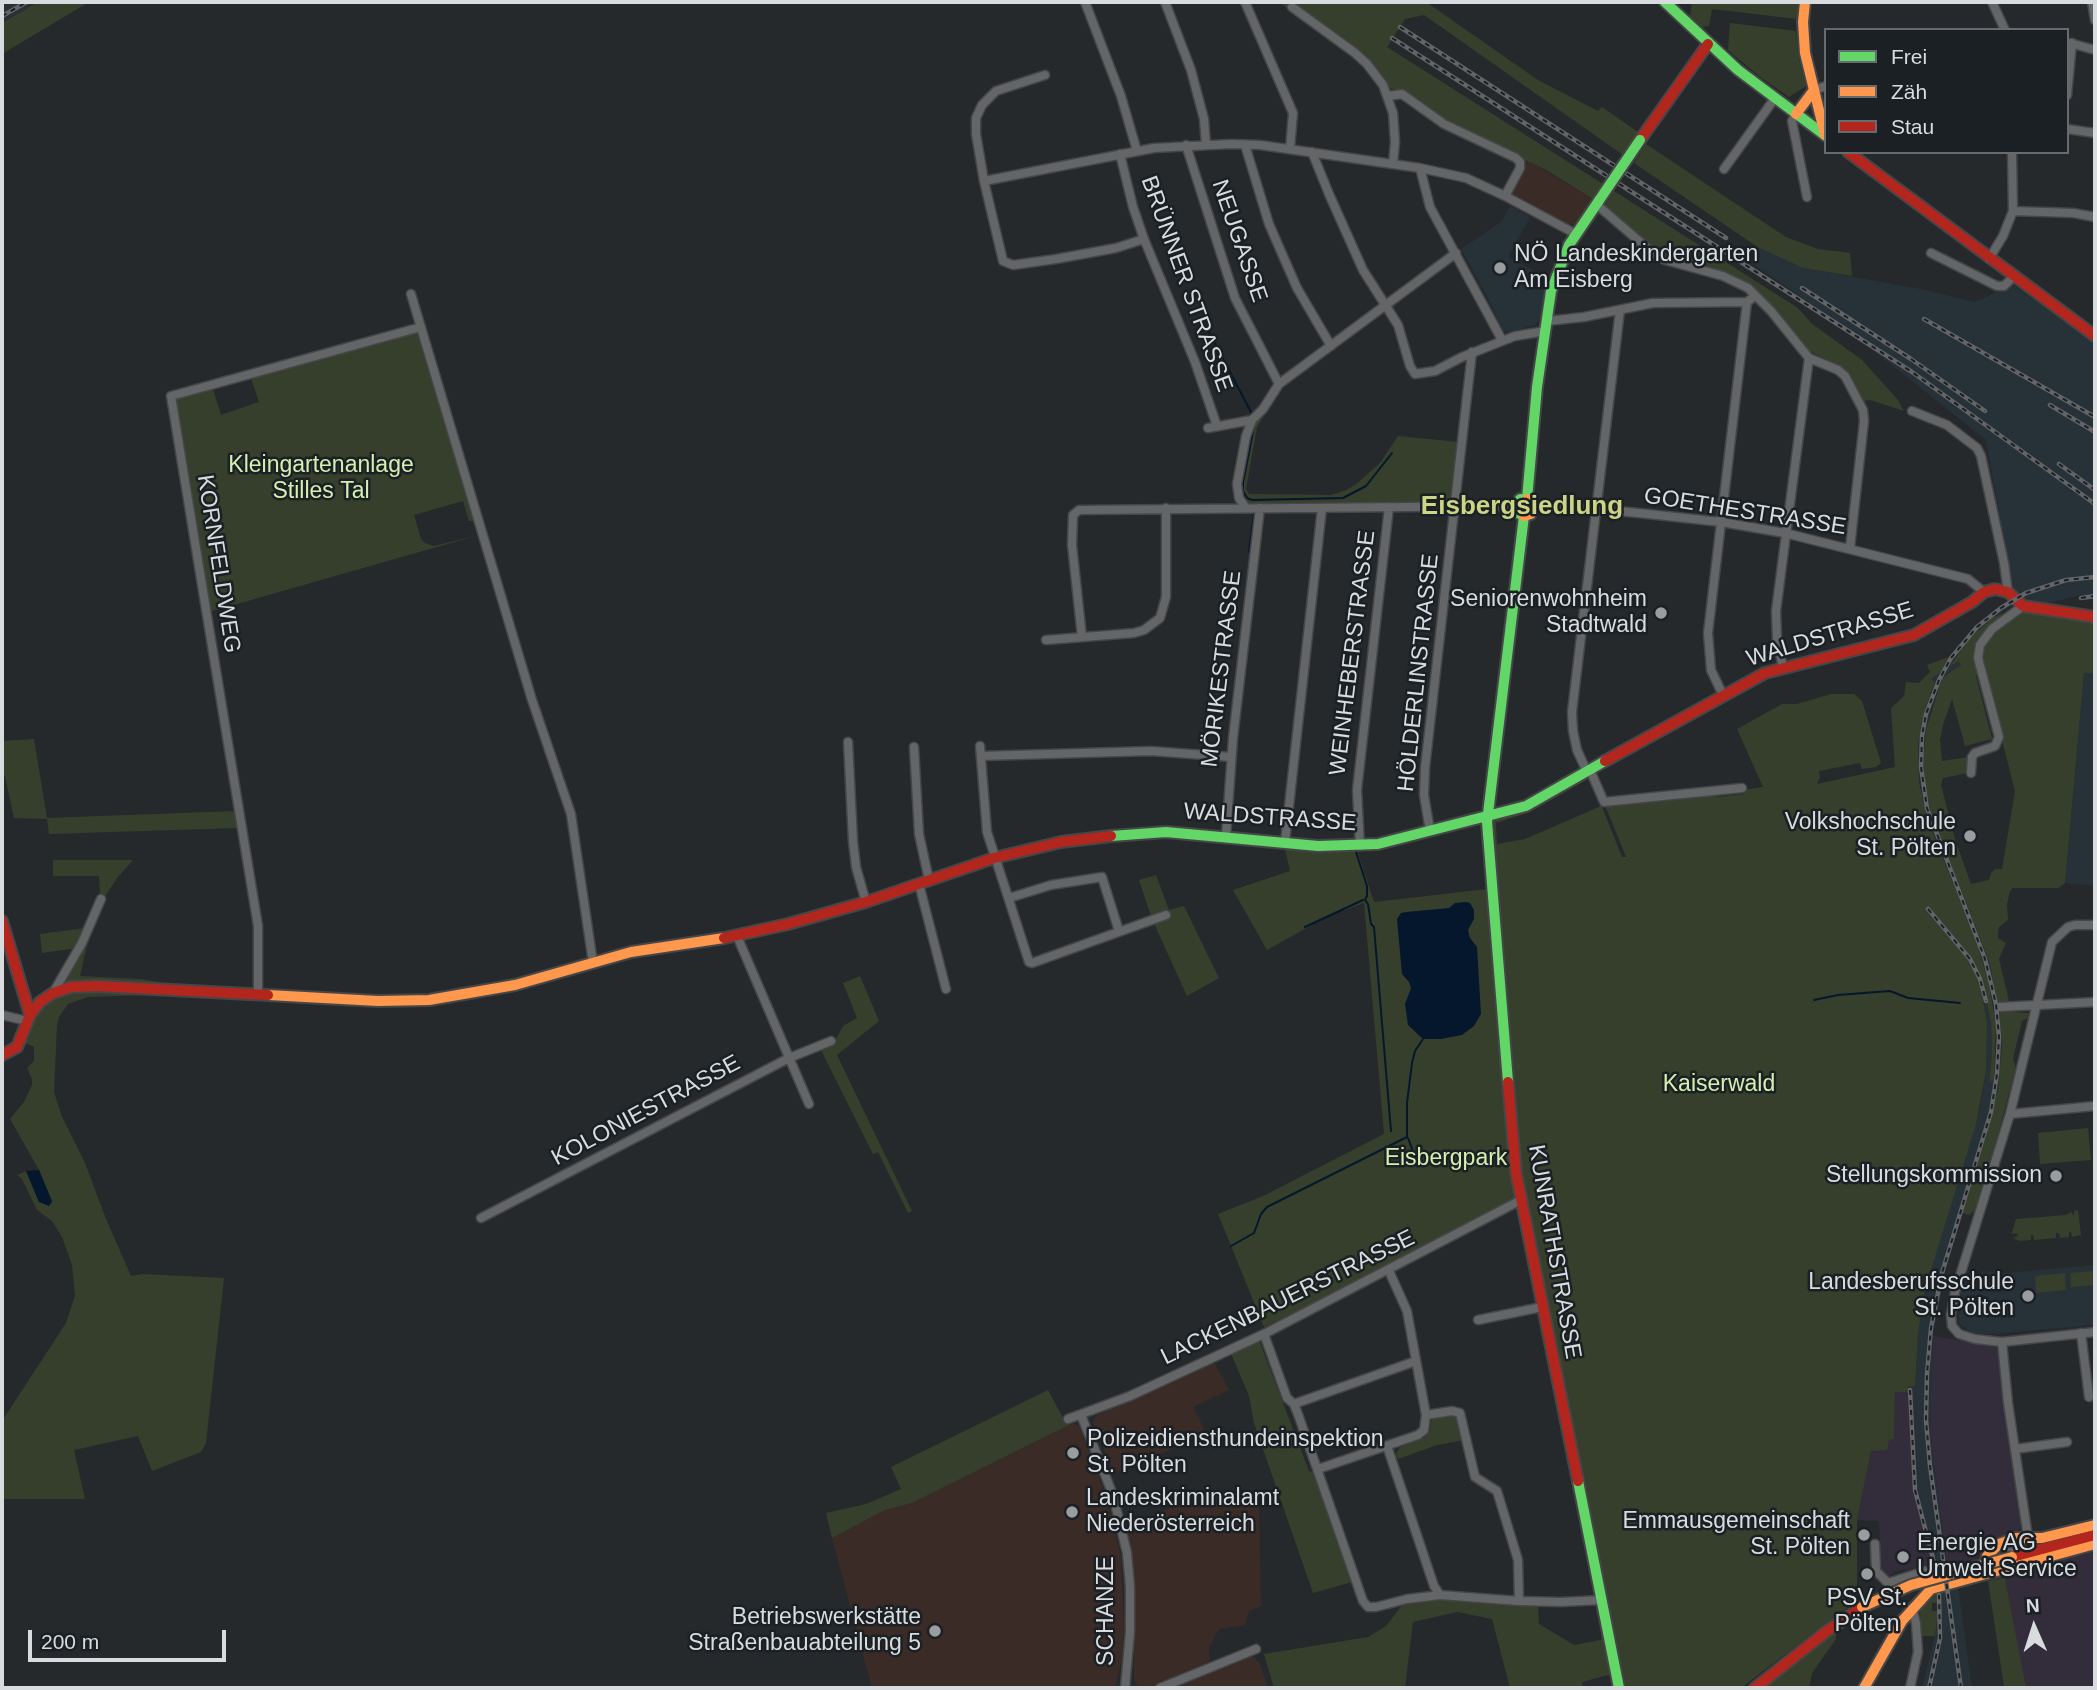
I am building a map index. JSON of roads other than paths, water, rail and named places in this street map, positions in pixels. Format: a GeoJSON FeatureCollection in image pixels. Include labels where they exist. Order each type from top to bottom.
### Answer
{"type":"FeatureCollection","features":[{"type":"Feature","properties":{"kind":"street"},"geometry":{"type":"LineString","coordinates":[[1085,2],[1121,96],[1137,151]]}},
{"type":"Feature","properties":{"kind":"street"},"geometry":{"type":"LineString","coordinates":[[1165,2],[1191,70],[1203,119],[1206,145]]}},
{"type":"Feature","properties":{"kind":"street"},"geometry":{"type":"LineString","coordinates":[[1245,2],[1293,113],[1290,149]]}},
{"type":"Feature","properties":{"kind":"street"},"geometry":{"type":"LineString","coordinates":[[1665,2],[1708,44],[1824,134]]}},
{"type":"Feature","properties":{"kind":"street"},"geometry":{"type":"LineString","coordinates":[[1805,2],[1803,38],[1824,131]]}},
{"type":"Feature","properties":{"kind":"street"},"geometry":{"type":"LineString","coordinates":[[1992,2],[2004,28]]}},
{"type":"Feature","properties":{"kind":"street"},"geometry":{"type":"LineString","coordinates":[[2092,2],[2095,20]]}},
{"type":"Feature","properties":{"kind":"street"},"geometry":{"type":"LineString","coordinates":[[1292,7],[1329,33],[1376,74],[1388,96],[1395,127],[1393,164]]}},
{"type":"Feature","properties":{"kind":"street"},"geometry":{"type":"LineString","coordinates":[[2070,43],[2095,50]]}},
{"type":"Feature","properties":{"kind":"street"},"geometry":{"type":"LineString","coordinates":[[1530,503],[1520,499],[1516,506],[1518,513],[1524,516],[1531,514],[1537,387],[1555,279],[1576,234],[1708,44]]}},
{"type":"Feature","properties":{"kind":"street"},"geometry":{"type":"LineString","coordinates":[[1045,75],[1004,87],[987,97],[976,118],[984,181],[1001,257],[1007,264],[1017,265],[1088,254],[1144,239]]}},
{"type":"Feature","properties":{"kind":"street"},"geometry":{"type":"LineString","coordinates":[[1800,117],[1814,89],[1824,86]]}},
{"type":"Feature","properties":{"kind":"street"},"geometry":{"type":"LineString","coordinates":[[1388,96],[1402,94],[1444,124],[1516,158],[1520,162],[1520,169],[1505,196]]}},
{"type":"Feature","properties":{"kind":"street"},"geometry":{"type":"LineString","coordinates":[[1724,169],[1774,98]]}},
{"type":"Feature","properties":{"kind":"street"},"geometry":{"type":"LineString","coordinates":[[1807,197],[1792,121],[1817,101]]}},
{"type":"Feature","properties":{"kind":"street"},"geometry":{"type":"LineString","coordinates":[[2069,129],[2095,133]]}},
{"type":"Feature","properties":{"kind":"street"},"geometry":{"type":"LineString","coordinates":[[984,181],[1120,154],[1186,145],[1245,145],[1290,149],[1420,168],[1466,178],[1576,234]]}},
{"type":"Feature","properties":{"kind":"street","name":"NEUGASSE"},"geometry":{"type":"LineString","coordinates":[[1186,145],[1235,298],[1279,384]]}},
{"type":"Feature","properties":{"kind":"street"},"geometry":{"type":"LineString","coordinates":[[1245,145],[1269,224],[1297,288],[1331,346]]}},
{"type":"Feature","properties":{"kind":"street"},"geometry":{"type":"LineString","coordinates":[[1312,152],[1363,270],[1398,325],[1410,366],[1415,374],[1435,371],[1502,340],[1584,317],[1668,302],[1751,299]]}},
{"type":"Feature","properties":{"kind":"street","name":"BRÜNNER STRASSE"},"geometry":{"type":"LineString","coordinates":[[1120,154],[1144,239],[1195,362],[1212,427],[1252,420]]}},
{"type":"Feature","properties":{"kind":"street"},"geometry":{"type":"LineString","coordinates":[[1851,154],[2095,336]]}},
{"type":"Feature","properties":{"kind":"street"},"geometry":{"type":"LineString","coordinates":[[1989,259],[2003,236],[2013,211],[2012,154]]}},
{"type":"Feature","properties":{"kind":"street"},"geometry":{"type":"LineString","coordinates":[[1420,168],[1430,207],[1502,340]]}},
{"type":"Feature","properties":{"kind":"street"},"geometry":{"type":"LineString","coordinates":[[1598,202],[1653,253],[1665,260],[1723,276],[1744,285],[1751,299],[1771,312],[1809,358],[1838,370],[1845,376],[1863,410],[1864,421],[1850,548]]}},
{"type":"Feature","properties":{"kind":"street"},"geometry":{"type":"LineString","coordinates":[[2013,211],[2073,213],[2095,217]]}},
{"type":"Feature","properties":{"kind":"street"},"geometry":{"type":"LineString","coordinates":[[1246,508],[1240,498],[1237,484],[1246,436],[1252,420],[1263,409],[1279,384],[1456,253]]}},
{"type":"Feature","properties":{"kind":"street"},"geometry":{"type":"LineString","coordinates":[[1931,253],[1997,286],[2004,286],[2013,277]]}},
{"type":"Feature","properties":{"kind":"street"},"geometry":{"type":"LineString","coordinates":[[411,294],[532,701],[571,814],[593,963]]}},
{"type":"Feature","properties":{"kind":"street"},"geometry":{"type":"LineString","coordinates":[[1723,695],[1711,670],[1708,633],[1751,299]]}},
{"type":"Feature","properties":{"kind":"street"},"geometry":{"type":"LineString","coordinates":[[1620,310],[1573,712],[1577,750],[1604,802],[1742,788]]}},
{"type":"Feature","properties":{"kind":"street","name":"KORNFELDWEG"},"geometry":{"type":"LineString","coordinates":[[258,994],[258,926],[172,396],[421,327]]}},
{"type":"Feature","properties":{"kind":"street","name":"HÖLDERLINSTRASSE"},"geometry":{"type":"LineString","coordinates":[[1430,831],[1424,795],[1424,768],[1472,352]]}},
{"type":"Feature","properties":{"kind":"street"},"geometry":{"type":"LineString","coordinates":[[1783,668],[1776,638],[1776,611],[1809,358]]}},
{"type":"Feature","properties":{"kind":"street"},"geometry":{"type":"LineString","coordinates":[[1912,411],[1947,425],[1977,448],[1981,456],[2008,592]]}},
{"type":"Feature","properties":{"kind":"street","name":"GOETHESTRASSE"},"geometry":{"type":"LineString","coordinates":[[1530,503],[1721,522],[1785,533],[1968,579],[1984,592]]}},
{"type":"Feature","properties":{"kind":"street"},"geometry":{"type":"LineString","coordinates":[[1082,637],[1073,556],[1075,512],[1079,510],[1516,506]]}},
{"type":"Feature","properties":{"kind":"street","name":"WEINHEBERSTRASSE"},"geometry":{"type":"LineString","coordinates":[[1360,846],[1358,780],[1389,507]]}},
{"type":"Feature","properties":{"kind":"street"},"geometry":{"type":"LineString","coordinates":[[1046,640],[1134,633],[1144,630],[1160,618],[1166,597],[1166,508]]}},
{"type":"Feature","properties":{"kind":"street","name":"MÖRIKESTRASSE"},"geometry":{"type":"LineString","coordinates":[[1226,835],[1231,757],[1260,508]]}},
{"type":"Feature","properties":{"kind":"street"},"geometry":{"type":"LineString","coordinates":[[1285,842],[1322,508]]}},
{"type":"Feature","properties":{"kind":"street","name":"KUNRATHSTRASSE"},"geometry":{"type":"LineString","coordinates":[[1524,516],[1487,817],[1512,1136],[1521,1200],[1619,1688]]}},
{"type":"Feature","properties":{"kind":"street"},"geometry":{"type":"LineString","coordinates":[[1984,592],[1995,589],[2008,592],[2023,606],[2095,617]]}},
{"type":"Feature","properties":{"kind":"street","name":"WALDSTRASSE"},"geometry":{"type":"LineString","coordinates":[[54,993],[71,987],[96,986],[386,1001],[429,1000],[504,988],[631,952],[737,936],[788,924],[866,902],[994,858],[1060,842],[1166,832],[1331,846],[1378,844],[1527,806],[1765,673],[1914,635],[1972,602],[1984,592]]}},
{"type":"Feature","properties":{"kind":"street"},"geometry":{"type":"LineString","coordinates":[[1971,773],[1972,757],[1975,753],[1995,746],[1999,740],[1978,658],[1980,645],[1992,629],[2023,606]]}},
{"type":"Feature","properties":{"kind":"street"},"geometry":{"type":"LineString","coordinates":[[848,742],[853,841],[856,867],[866,902]]}},
{"type":"Feature","properties":{"kind":"street"},"geometry":{"type":"LineString","coordinates":[[914,747],[924,882],[946,989]]}},
{"type":"Feature","properties":{"kind":"street"},"geometry":{"type":"LineString","coordinates":[[1166,915],[1029,962],[994,858],[985,818],[981,751],[1151,751],[1231,757]]}},
{"type":"Feature","properties":{"kind":"street"},"geometry":{"type":"LineString","coordinates":[[1009,898],[1051,885],[1102,877],[1119,931]]}},
{"type":"Feature","properties":{"kind":"street"},"geometry":{"type":"LineString","coordinates":[[2,1055],[13,1052],[40,1002],[54,993],[82,943],[101,899]]}},
{"type":"Feature","properties":{"kind":"street"},"geometry":{"type":"LineString","coordinates":[[2,921],[29,1018]]}},
{"type":"Feature","properties":{"kind":"street"},"geometry":{"type":"LineString","coordinates":[[2095,925],[2075,925],[2053,939],[2010,1114],[1962,1267],[1951,1315],[1952,1326],[1959,1334],[1975,1339],[2002,1342],[2095,1332]]}},
{"type":"Feature","properties":{"kind":"street"},"geometry":{"type":"LineString","coordinates":[[737,936],[809,1104]]}},
{"type":"Feature","properties":{"kind":"street"},"geometry":{"type":"LineString","coordinates":[[2000,1007],[2095,1002]]}},
{"type":"Feature","properties":{"kind":"street"},"geometry":{"type":"LineString","coordinates":[[2,1015],[29,1018]]}},
{"type":"Feature","properties":{"kind":"street","name":"KOLONIESTRASSE"},"geometry":{"type":"LineString","coordinates":[[481,1218],[789,1058],[831,1041]]}},
{"type":"Feature","properties":{"kind":"street"},"geometry":{"type":"LineString","coordinates":[[2010,1114],[2095,1106]]}},
{"type":"Feature","properties":{"kind":"street","name":"LACKENBAUERSTRASSE"},"geometry":{"type":"LineString","coordinates":[[1068,1419],[1130,1396],[1264,1334],[1521,1200]]}},
{"type":"Feature","properties":{"kind":"street"},"geometry":{"type":"LineString","coordinates":[[1318,1469],[1418,1435],[1423,1430],[1426,1415],[1408,1311],[1389,1270]]}},
{"type":"Feature","properties":{"kind":"street"},"geometry":{"type":"LineString","coordinates":[[1478,1320],[1542,1307]]}},
{"type":"Feature","properties":{"kind":"street"},"geometry":{"type":"LineString","coordinates":[[1264,1334],[1287,1398],[1294,1404],[1363,1601],[1368,1607],[1376,1608],[1407,1599],[1440,1595],[1519,1601],[1601,1600]]}},
{"type":"Feature","properties":{"kind":"street"},"geometry":{"type":"LineString","coordinates":[[2081,1334],[2090,1397]]}},
{"type":"Feature","properties":{"kind":"street"},"geometry":{"type":"LineString","coordinates":[[2002,1342],[2007,1403],[2028,1537],[2023,1544],[2008,1550],[2005,1568]]}},
{"type":"Feature","properties":{"kind":"street"},"geometry":{"type":"LineString","coordinates":[[1294,1404],[1416,1361]]}},
{"type":"Feature","properties":{"kind":"street"},"geometry":{"type":"LineString","coordinates":[[1426,1415],[1452,1411],[1460,1413],[1464,1420],[1475,1477],[1497,1491],[1518,1560],[1519,1601]]}},
{"type":"Feature","properties":{"kind":"street","name":"SCHANZE"},"geometry":{"type":"LineString","coordinates":[[1081,1415],[1113,1495],[1127,1553],[1130,1632],[1125,1688]]}},
{"type":"Feature","properties":{"kind":"street"},"geometry":{"type":"LineString","coordinates":[[2015,1449],[2067,1442]]}},
{"type":"Feature","properties":{"kind":"street"},"geometry":{"type":"LineString","coordinates":[[1387,1446],[1434,1586],[1440,1595]]}},
{"type":"Feature","properties":{"kind":"street"},"geometry":{"type":"LineString","coordinates":[[1984,1574],[1987,1556],[1999,1544],[2028,1537],[2042,1538],[2095,1525]]}},
{"type":"Feature","properties":{"kind":"street"},"geometry":{"type":"LineString","coordinates":[[1755,1688],[1862,1607],[1911,1585],[2095,1535]]}},
{"type":"Feature","properties":{"kind":"street"},"geometry":{"type":"LineString","coordinates":[[1875,1544],[1876,1571],[1888,1583],[1925,1571],[1931,1589]]}},
{"type":"Feature","properties":{"kind":"street"},"geometry":{"type":"LineString","coordinates":[[1864,1688],[1897,1629],[1912,1608],[1931,1589],[2095,1544]]}},
{"type":"Feature","properties":{"kind":"street"},"geometry":{"type":"LineString","coordinates":[[1910,1688],[1918,1652],[1912,1608]]}},
{"type":"Feature","properties":{"kind":"street"},"geometry":{"type":"LineString","coordinates":[[1160,1688],[1256,1649]]}},
{"type":"Feature","properties":{"kind":"water"},"geometry":{"type":"Polygon","coordinates":[[[1455,903],[1470,903],[1474,910],[1474,919],[1468,930],[1477,947],[1481,1014],[1474,1026],[1462,1035],[1423,1039],[1408,1025],[1405,1004],[1411,988],[1402,974],[1397,919],[1401,913],[1449,908],[1455,903]]]}},
{"type":"Feature","properties":{"kind":"water"},"geometry":{"type":"Polygon","coordinates":[[[39,1170],[52,1201],[49,1206],[39,1202],[26,1171],[39,1170]]]}},
{"type":"Feature","properties":{"kind":"waterway"},"geometry":{"type":"LineString","coordinates":[[1208,330],[1252,414]]}},
{"type":"Feature","properties":{"kind":"waterway"},"geometry":{"type":"LineString","coordinates":[[1254,426],[1243,483],[1243,491],[1247,498],[1252,500],[1343,498],[1366,486],[1392,453]]}},
{"type":"Feature","properties":{"kind":"waterway"},"geometry":{"type":"LineString","coordinates":[[1249,552],[1254,514]]}},
{"type":"Feature","properties":{"kind":"waterway"},"geometry":{"type":"LineString","coordinates":[[1356,852],[1367,886],[1365,900],[1374,927],[1391,1131]]}},
{"type":"Feature","properties":{"kind":"waterway"},"geometry":{"type":"LineString","coordinates":[[1305,927],[1363,900]]}},
{"type":"Feature","properties":{"kind":"waterway"},"geometry":{"type":"LineString","coordinates":[[1814,1000],[1838,995],[1890,991],[1908,998],[1960,1003]]}},
{"type":"Feature","properties":{"kind":"waterway"},"geometry":{"type":"LineString","coordinates":[[1231,1246],[1254,1233],[1261,1214],[1267,1207],[1407,1137],[1407,1103],[1412,1063],[1415,1051],[1423,1039]]}},
{"type":"Feature","properties":{"kind":"waterway"},"geometry":{"type":"LineString","coordinates":[[1408,1138],[1415,1157]]}},
{"type":"Feature","properties":{"kind":"railway"},"geometry":{"type":"LineString","coordinates":[[2,16],[27,2]]}},
{"type":"Feature","properties":{"kind":"railway"},"geometry":{"type":"LineString","coordinates":[[1400,27],[1726,238]]}},
{"type":"Feature","properties":{"kind":"railway"},"geometry":{"type":"LineString","coordinates":[[1392,38],[1912,372],[2095,504]]}},
{"type":"Feature","properties":{"kind":"railway"},"geometry":{"type":"LineString","coordinates":[[1802,288],[1985,411]]}},
{"type":"Feature","properties":{"kind":"railway"},"geometry":{"type":"LineString","coordinates":[[1924,319],[2095,417]]}},
{"type":"Feature","properties":{"kind":"railway"},"geometry":{"type":"LineString","coordinates":[[2050,405],[2095,432]]}},
{"type":"Feature","properties":{"kind":"railway"},"geometry":{"type":"LineString","coordinates":[[2059,464],[2095,490]]}},
{"type":"Feature","properties":{"kind":"railway"},"geometry":{"type":"LineString","coordinates":[[1961,1688],[1930,1466],[1926,1420],[1927,1374],[1931,1328],[1942,1273],[1991,1112],[1999,1037],[1996,1004],[1985,959],[1927,808],[1921,767],[1922,736],[1926,714],[1939,680],[1951,658],[1977,627],[2026,593],[2066,580],[2095,577]]}},
{"type":"Feature","properties":{"kind":"railway"},"geometry":{"type":"LineString","coordinates":[[2081,598],[2095,596]]}},
{"type":"Feature","properties":{"kind":"railway"},"geometry":{"type":"LineString","coordinates":[[1928,909],[1970,959],[1980,979],[1986,1001]]}},
{"type":"Feature","properties":{"kind":"railway"},"geometry":{"type":"LineString","coordinates":[[1910,1390],[1915,1490],[1936,1570]]}},
{"type":"Feature","properties":{"kind":"railway"},"geometry":{"type":"LineString","coordinates":[[1929,1688],[1940,1638],[1939,1595]]}},
{"type":"Feature","properties":{"kind":"place","name":"NÖ Landeskindergarten Am Eisberg"},"geometry":{"type":"Point","coordinates":[1500,268]}},
{"type":"Feature","properties":{"kind":"place","name":"Seniorenwohnheim Stadtwald"},"geometry":{"type":"Point","coordinates":[1661,613]}},
{"type":"Feature","properties":{"kind":"place","name":"Volkshochschule St. Pölten"},"geometry":{"type":"Point","coordinates":[1970,836]}},
{"type":"Feature","properties":{"kind":"place","name":"Stellungskommission"},"geometry":{"type":"Point","coordinates":[2056,1176]}},
{"type":"Feature","properties":{"kind":"place","name":"Landesberufsschule St. Pölten"},"geometry":{"type":"Point","coordinates":[2028,1296]}},
{"type":"Feature","properties":{"kind":"place","name":"Polizeidiensthundeinspektion St. Pölten"},"geometry":{"type":"Point","coordinates":[1073,1453]}},
{"type":"Feature","properties":{"kind":"place","name":"Landeskriminalamt Niederösterreich"},"geometry":{"type":"Point","coordinates":[1072,1512]}},
{"type":"Feature","properties":{"kind":"place","name":"Emmausgemeinschaft St. Pölten"},"geometry":{"type":"Point","coordinates":[1864,1535]}},
{"type":"Feature","properties":{"kind":"place","name":"Energie AG Umwelt Service"},"geometry":{"type":"Point","coordinates":[1903,1557]}},
{"type":"Feature","properties":{"kind":"place","name":"PSV St. Pölten"},"geometry":{"type":"Point","coordinates":[1867,1574]}},
{"type":"Feature","properties":{"kind":"place","name":"Betriebswerkstätte Straßenbauabteilung 5"},"geometry":{"type":"Point","coordinates":[935,1631]}},
{"type":"Feature","properties":{"kind":"district","name":"Eisbergsiedlung"},"geometry":{"type":"Point","coordinates":[1522,507]}},
{"type":"Feature","properties":{"kind":"park label","name":"Kleingartenanlage Stilles Tal"},"geometry":{"type":"Point","coordinates":[321,479]}},
{"type":"Feature","properties":{"kind":"park label","name":"Kaiserwald"},"geometry":{"type":"Point","coordinates":[1719,1085]}},
{"type":"Feature","properties":{"kind":"park label","name":"Eisbergpark"},"geometry":{"type":"Point","coordinates":[1446,1159]}}]}
